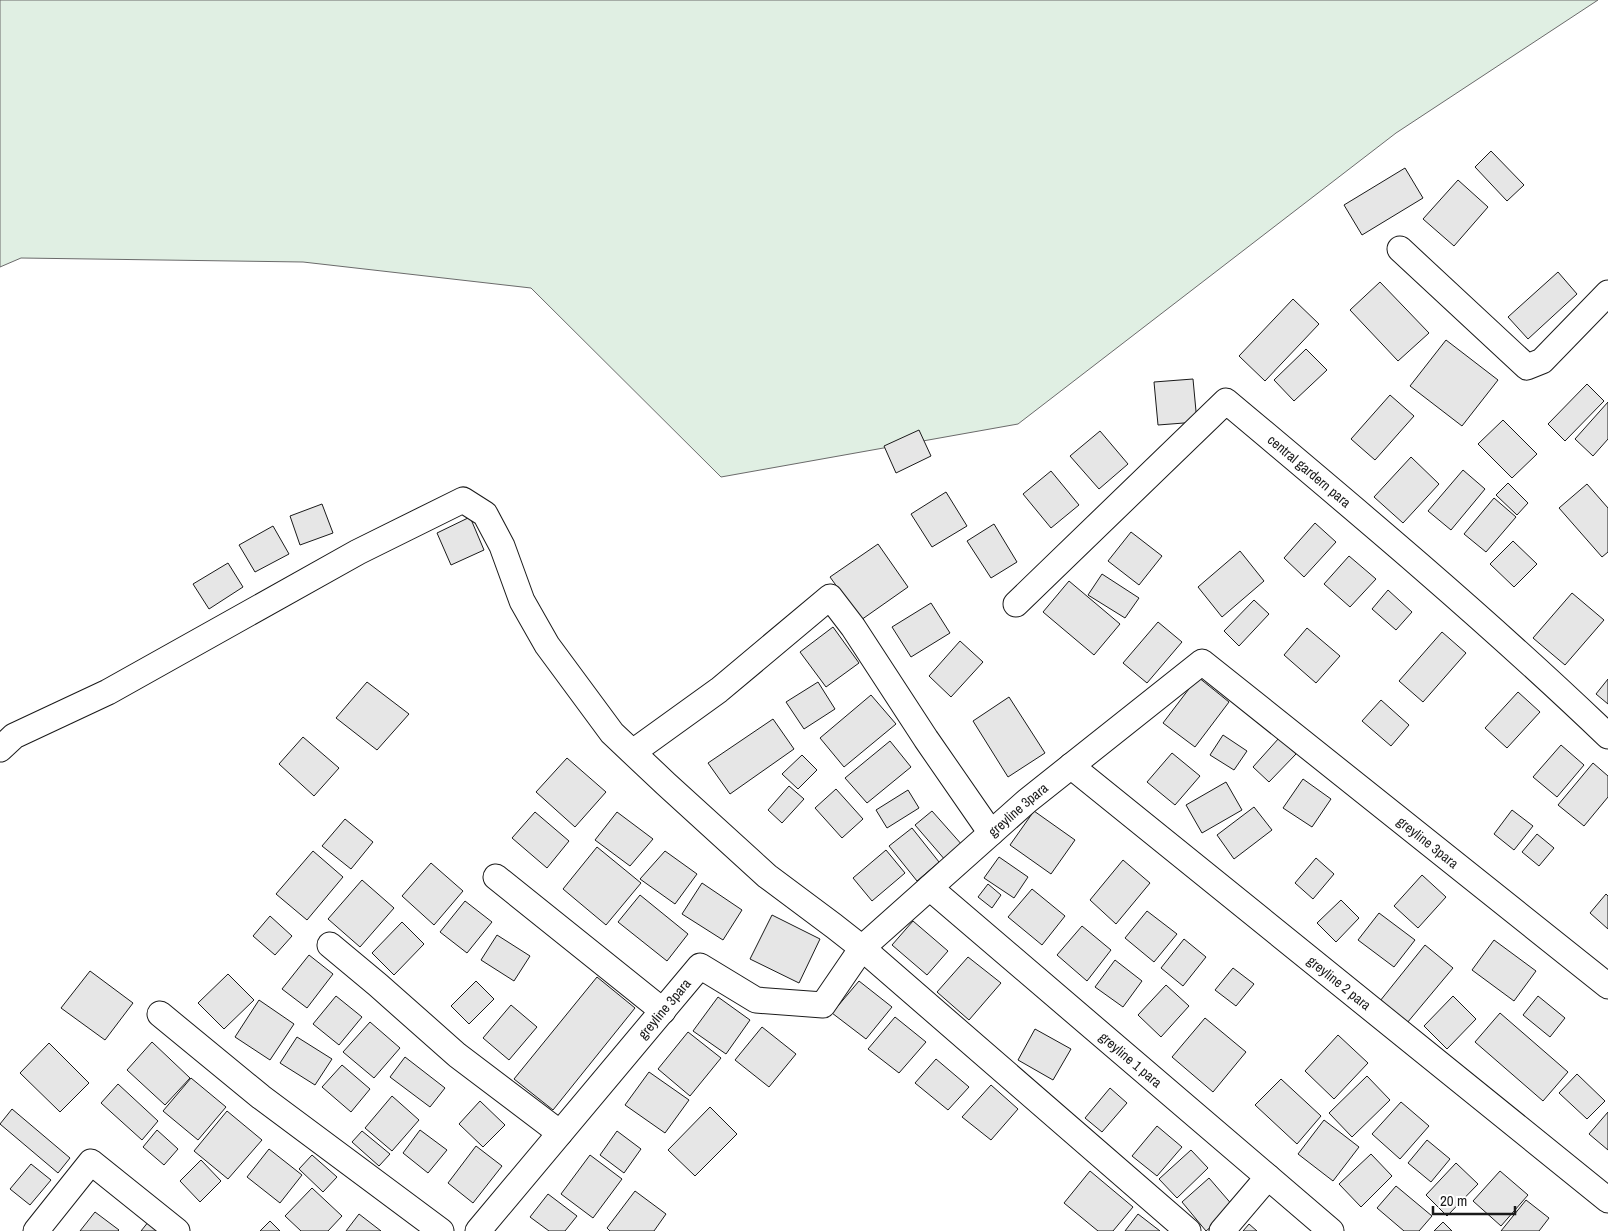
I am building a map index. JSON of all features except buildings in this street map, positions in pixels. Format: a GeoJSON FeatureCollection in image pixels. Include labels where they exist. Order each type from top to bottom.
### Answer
{"type":"FeatureCollection","features":[{"type":"Feature","properties":{"kind":"street"},"geometry":{"type":"LineString","coordinates":[[1400,249],[1527,367],[1542,361],[1608,294]]}},
{"type":"Feature","properties":{"kind":"street","name":"central gardern para"},"geometry":{"type":"LineString","coordinates":[[1016,604],[1226,402],[1395,543],[1575,704],[1608,736]]}},
{"type":"Feature","properties":{"kind":"street"},"geometry":{"type":"LineString","coordinates":[[0,749],[14,736],[108,692],[358,552],[463,500],[485,514],[502,546],[522,600],[547,645],[612,733],[767,876],[862,948],[1188,1231]]}},
{"type":"Feature","properties":{"kind":"street"},"geometry":{"type":"LineString","coordinates":[[633,752],[719,690],[830,597],[853,627],[926,739],[991,833]]}},
{"type":"Feature","properties":{"kind":"street","name":"greyline 3para"},"geometry":{"type":"LineString","coordinates":[[478,1231],[700,966],[756,1000],[823,1005],[862,948],[1026,802],[1202,662],[1608,986]]}},
{"type":"Feature","properties":{"kind":"street","name":"greyline 2 para"},"geometry":{"type":"LineString","coordinates":[[1071,766],[1608,1200]]}},
{"type":"Feature","properties":{"kind":"street"},"geometry":{"type":"LineString","coordinates":[[496,877],[663,1011]]}},
{"type":"Feature","properties":{"kind":"street","name":"greyline 1 para"},"geometry":{"type":"LineString","coordinates":[[930,888],[1331,1231]]}},
{"type":"Feature","properties":{"kind":"street"},"geometry":{"type":"LineString","coordinates":[[330,945],[457,1055],[560,1134]]}},
{"type":"Feature","properties":{"kind":"street"},"geometry":{"type":"LineString","coordinates":[[160,1014],[342,1159],[441,1231]]}},
{"type":"Feature","properties":{"kind":"street"},"geometry":{"type":"LineString","coordinates":[[36,1231],[90,1162],[177,1231]]}},
{"type":"Feature","properties":{"kind":"street"},"geometry":{"type":"LineString","coordinates":[[1222,1231],[1268,1177]]}},
{"type":"Feature","properties":{"kind":"green space"},"geometry":{"type":"Polygon","coordinates":[[[0,0],[1598,0],[1396,133],[1018,424],[721,477],[531,288],[303,262],[21,258],[0,267],[0,0]]]}}]}
